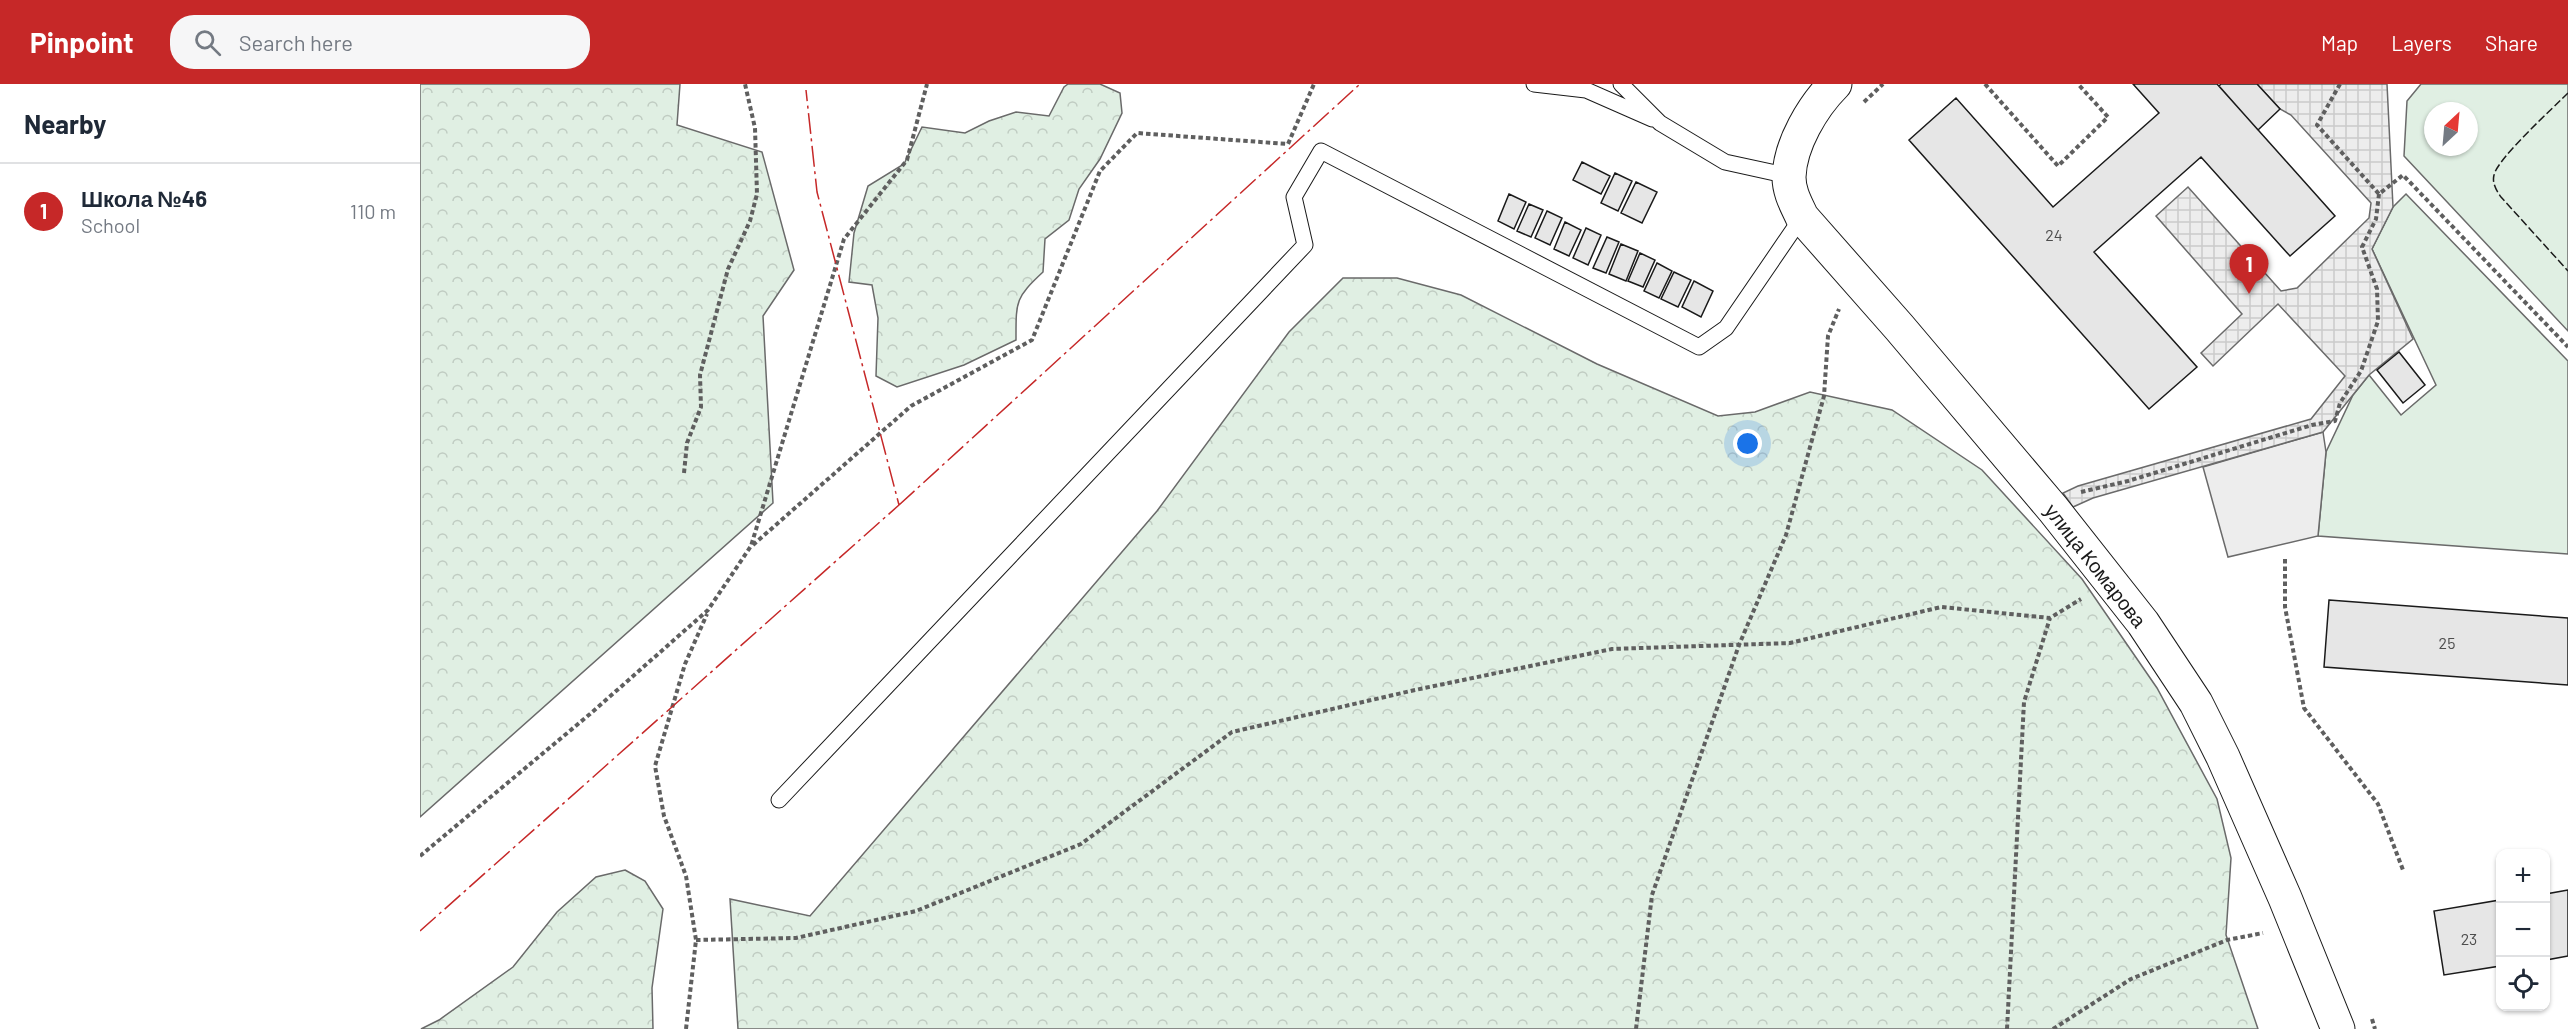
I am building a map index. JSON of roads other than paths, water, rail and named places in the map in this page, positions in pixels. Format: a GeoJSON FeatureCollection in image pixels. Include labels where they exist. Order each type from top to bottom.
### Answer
{"type":"FeatureCollection","features":[{"type":"Feature","properties":{"kind":"street"},"geometry":{"type":"LineString","coordinates":[[1792,162],[1806,123],[1835,84]]}},
{"type":"Feature","properties":{"kind":"street","name":"улица Комарова"},"geometry":{"type":"LineString","coordinates":[[1792,162],[1792,196],[1802,217],[2053,509],[2143,623],[2196,703],[2223,758],[2338,1029]]}},
{"type":"Feature","properties":{"kind":"lane"},"geometry":{"type":"LineString","coordinates":[[1534,84],[1586,90],[1660,123],[1725,162],[1792,162]]}},
{"type":"Feature","properties":{"kind":"lane"},"geometry":{"type":"LineString","coordinates":[[1621,84],[1660,123]]}},
{"type":"Feature","properties":{"kind":"lane"},"geometry":{"type":"LineString","coordinates":[[779,800],[1305,245],[1294,196],[1321,151],[1698,346],[1726,328],[1802,217]]}},
{"type":"Feature","properties":{"kind":"place","name":"Школа №46"},"geometry":{"type":"Point","coordinates":[2249,294]}}]}
